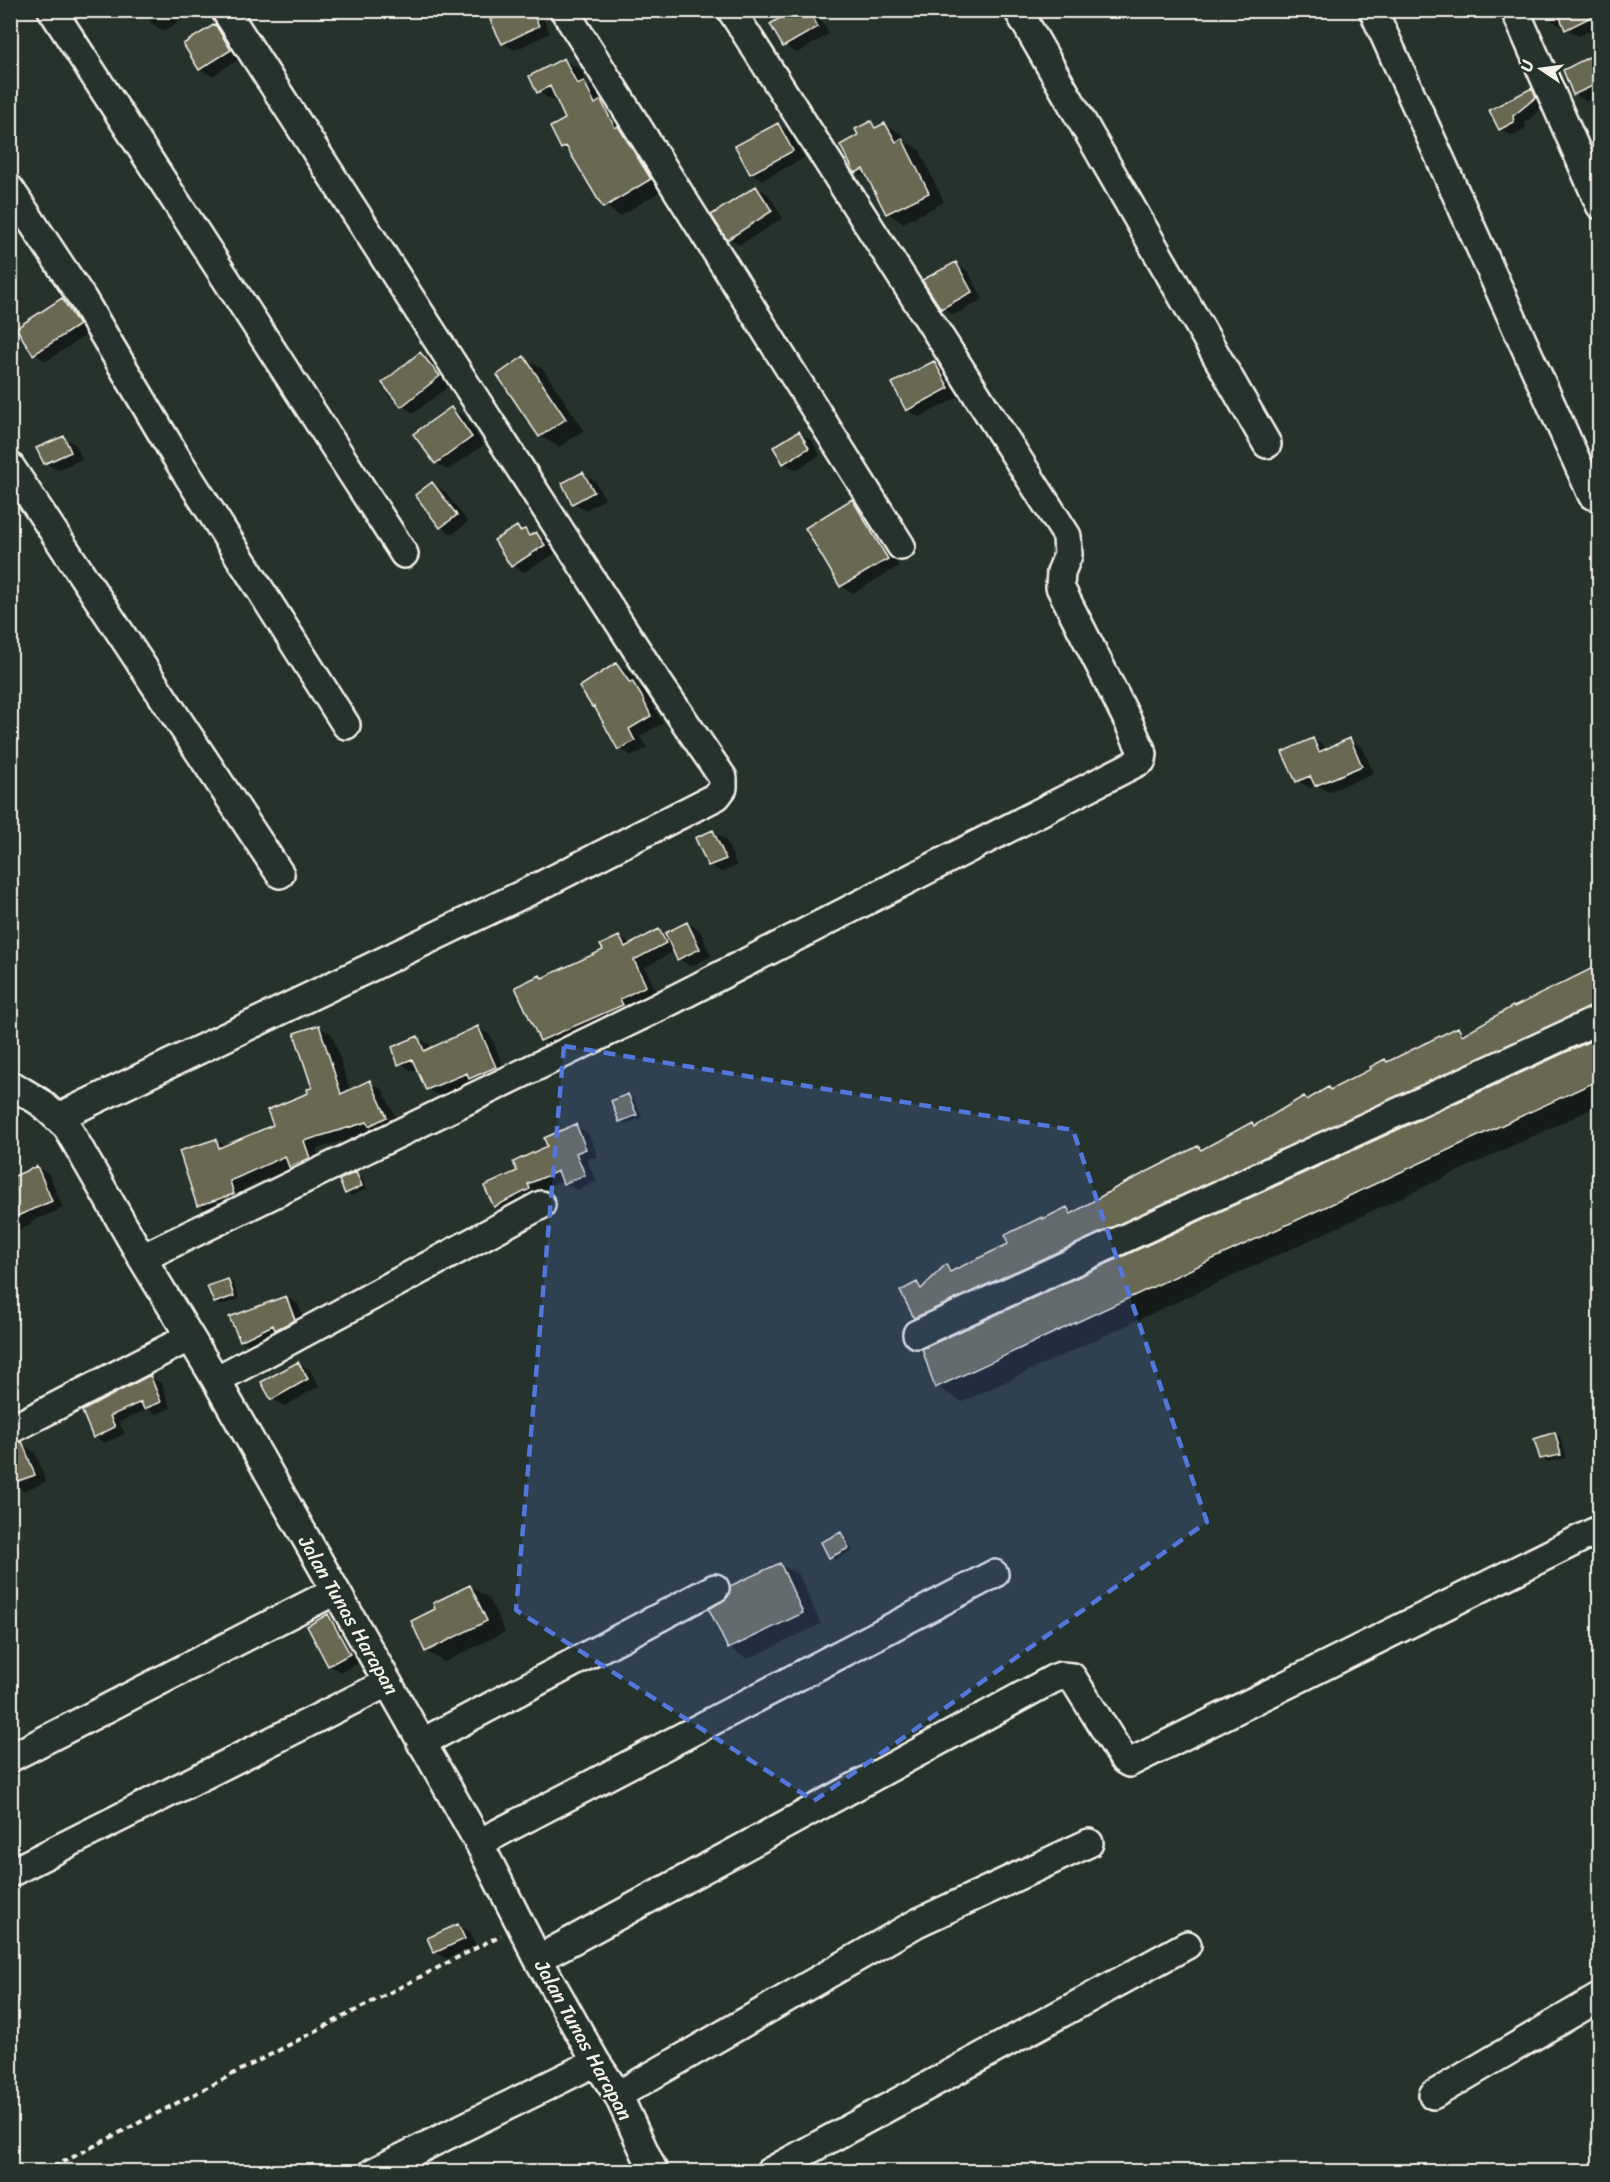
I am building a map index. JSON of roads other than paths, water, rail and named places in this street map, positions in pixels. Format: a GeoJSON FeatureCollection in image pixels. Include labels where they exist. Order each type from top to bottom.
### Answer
{"type":"FeatureCollection","features":[{"type":"Feature","properties":{"kind":"street"},"geometry":{"type":"LineString","coordinates":[[52,10],[404,555]]}},
{"type":"Feature","properties":{"kind":"street"},"geometry":{"type":"LineString","coordinates":[[58,1117],[542,885],[717,796],[723,788],[723,778],[651,672],[225,10]]}},
{"type":"Feature","properties":{"kind":"street"},"geometry":{"type":"LineString","coordinates":[[564,10],[901,546]]}},
{"type":"Feature","properties":{"kind":"street"},"geometry":{"type":"LineString","coordinates":[[141,1258],[657,1008],[1142,760],[1143,754],[1128,721],[1060,586],[1061,572],[1068,555],[1067,536],[732,10]]}},
{"type":"Feature","properties":{"kind":"street"},"geometry":{"type":"LineString","coordinates":[[1018,10],[1267,444]]}},
{"type":"Feature","properties":{"kind":"street"},"geometry":{"type":"LineString","coordinates":[[1373,10],[1592,495]]}},
{"type":"Feature","properties":{"kind":"street"},"geometry":{"type":"LineString","coordinates":[[1515,10],[1599,205]]}},
{"type":"Feature","properties":{"kind":"street"},"geometry":{"type":"LineString","coordinates":[[10,189],[82,298],[176,457],[346,725]]}},
{"type":"Feature","properties":{"kind":"street"},"geometry":{"type":"LineString","coordinates":[[10,466],[280,874]]}},
{"type":"Feature","properties":{"kind":"street"},"geometry":{"type":"LineString","coordinates":[[917,1334],[1599,1019]]}},
{"type":"Feature","properties":{"kind":"street","name":"Jalan Tunas Harapan"},"geometry":{"type":"LineString","coordinates":[[10,1084],[40,1102],[66,1127],[141,1258],[216,1380],[479,1843],[538,1959],[596,2062],[618,2095],[654,2172]]}},
{"type":"Feature","properties":{"kind":"street"},"geometry":{"type":"LineString","coordinates":[[216,1380],[541,1205]]}},
{"type":"Feature","properties":{"kind":"street"},"geometry":{"type":"LineString","coordinates":[[10,1430],[190,1338]]}},
{"type":"Feature","properties":{"kind":"street"},"geometry":{"type":"LineString","coordinates":[[538,1959],[1053,1679],[1061,1676],[1072,1677],[1124,1760],[1129,1763],[1599,1530]]}},
{"type":"Feature","properties":{"kind":"street"},"geometry":{"type":"LineString","coordinates":[[479,1843],[994,1574]]}},
{"type":"Feature","properties":{"kind":"street"},"geometry":{"type":"LineString","coordinates":[[421,1743],[715,1588]]}},
{"type":"Feature","properties":{"kind":"street"},"geometry":{"type":"LineString","coordinates":[[10,1758],[335,1591]]}},
{"type":"Feature","properties":{"kind":"street"},"geometry":{"type":"LineString","coordinates":[[10,1873],[387,1683]]}},
{"type":"Feature","properties":{"kind":"street"},"geometry":{"type":"LineString","coordinates":[[618,2095],[918,1923],[1089,1843]]}},
{"type":"Feature","properties":{"kind":"street"},"geometry":{"type":"LineString","coordinates":[[769,2172],[1187,1945]]}},
{"type":"Feature","properties":{"kind":"street"},"geometry":{"type":"LineString","coordinates":[[1433,2096],[1599,1997]]}},
{"type":"Feature","properties":{"kind":"street"},"geometry":{"type":"LineString","coordinates":[[373,2172],[596,2062]]}}]}
